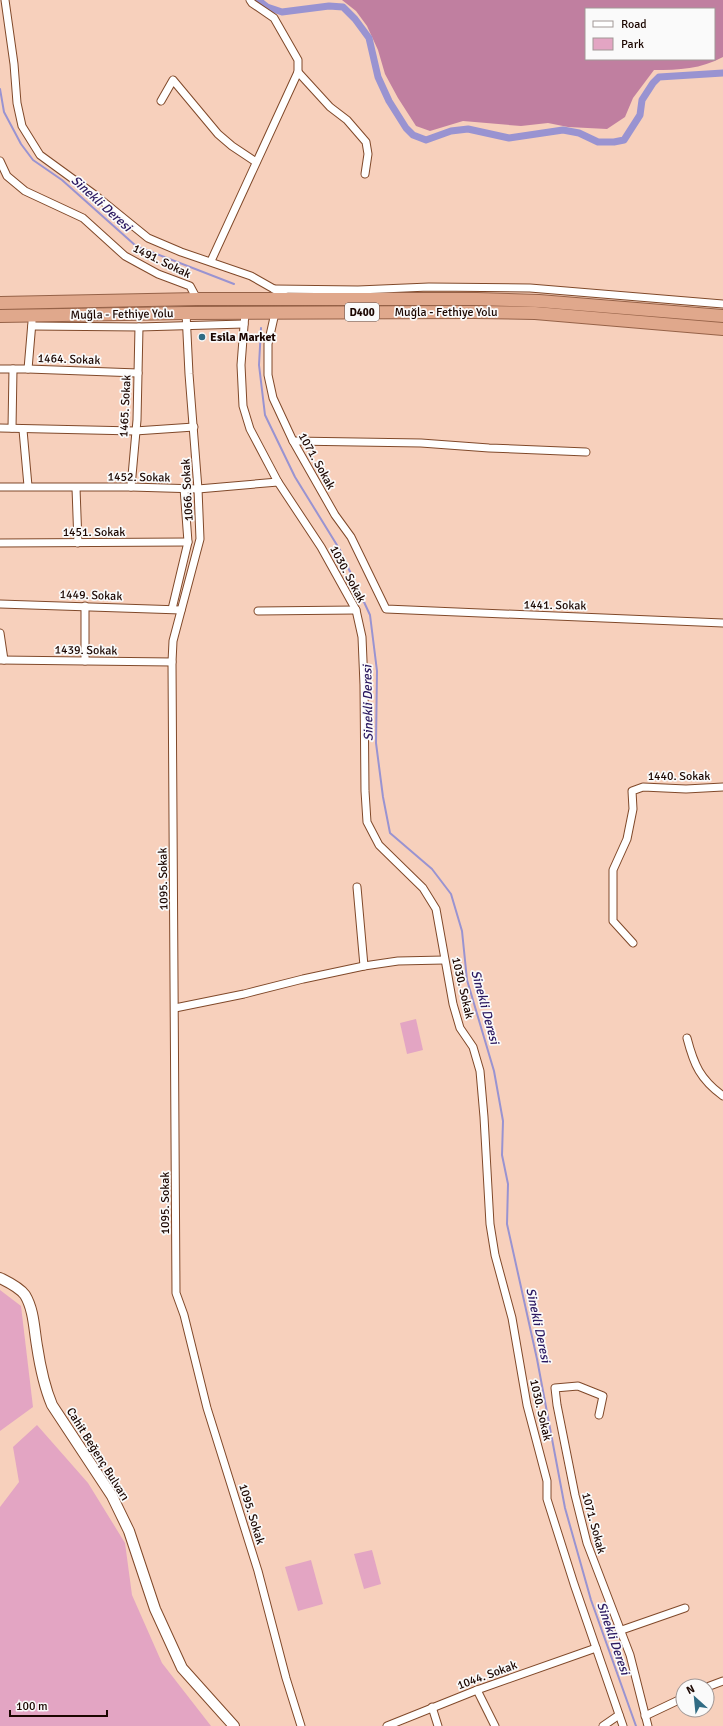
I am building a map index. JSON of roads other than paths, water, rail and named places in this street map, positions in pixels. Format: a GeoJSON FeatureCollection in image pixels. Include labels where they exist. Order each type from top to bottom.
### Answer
{"type":"FeatureCollection","features":[{"type":"Feature","properties":{"kind":"highway","name":"Muğla - Fethiye Yolu"},"geometry":{"type":"LineString","coordinates":[[0,303],[197,299],[539,300],[723,316]]}},
{"type":"Feature","properties":{"kind":"highway","name":"Muğla - Fethiye Yolu"},"geometry":{"type":"LineString","coordinates":[[0,316],[33,321],[244,318],[275,313],[535,313],[723,329]]}},
{"type":"Feature","properties":{"kind":"main road","name":"Cahit Beğenç Bulvarı"},"geometry":{"type":"LineString","coordinates":[[0,1278],[15,1286],[24,1295],[32,1313],[45,1388],[52,1405],[112,1496],[129,1531],[155,1609],[182,1668],[234,1726]]}},
{"type":"Feature","properties":{"kind":"street"},"geometry":{"type":"LineString","coordinates":[[5,0],[22,126],[40,155],[95,195],[148,238],[251,276],[291,299]]}},
{"type":"Feature","properties":{"kind":"street"},"geometry":{"type":"LineString","coordinates":[[211,261],[298,72],[298,60],[274,18],[258,8],[250,0]]}},
{"type":"Feature","properties":{"kind":"street"},"geometry":{"type":"LineString","coordinates":[[298,72],[330,107],[348,120],[366,142],[368,154],[365,174]]}},
{"type":"Feature","properties":{"kind":"street"},"geometry":{"type":"LineString","coordinates":[[161,101],[174,80],[218,134],[232,146],[256,162]]}},
{"type":"Feature","properties":{"kind":"street","name":"1491. Sokak"},"geometry":{"type":"LineString","coordinates":[[0,161],[7,176],[25,191],[83,218],[125,256],[158,274],[190,286],[197,299]]}},
{"type":"Feature","properties":{"kind":"street"},"geometry":{"type":"LineString","coordinates":[[274,289],[358,290],[429,287],[530,288],[723,304]]}},
{"type":"Feature","properties":{"kind":"street"},"geometry":{"type":"LineString","coordinates":[[429,287],[429,299]]}},
{"type":"Feature","properties":{"kind":"street","name":"1071. Sokak"},"geometry":{"type":"LineString","coordinates":[[275,313],[268,344],[268,375],[273,398],[293,441],[335,515],[351,537],[386,609]]}},
{"type":"Feature","properties":{"kind":"street","name":"1030. Sokak"},"geometry":{"type":"LineString","coordinates":[[244,318],[241,365],[243,406],[250,429],[278,482],[321,547],[356,610],[362,637],[364,685],[364,791],[367,822],[379,845],[422,888],[436,909],[453,1004],[460,1028],[473,1047],[480,1071],[490,1224],[495,1255],[512,1318],[528,1406],[547,1481],[547,1499],[623,1726]]}},
{"type":"Feature","properties":{"kind":"street"},"geometry":{"type":"LineString","coordinates":[[28,369],[33,321],[139,327],[186,319]]}},
{"type":"Feature","properties":{"kind":"street","name":"1066. Sokak"},"geometry":{"type":"LineString","coordinates":[[172,662],[174,642],[181,610],[200,539],[186,319]]}},
{"type":"Feature","properties":{"kind":"street","name":"1465. Sokak"},"geometry":{"type":"LineString","coordinates":[[131,487],[137,420],[139,327]]}},
{"type":"Feature","properties":{"kind":"street"},"geometry":{"type":"LineString","coordinates":[[12,428],[13,369]]}},
{"type":"Feature","properties":{"kind":"street","name":"1464. Sokak"},"geometry":{"type":"LineString","coordinates":[[0,370],[28,369],[138,373]]}},
{"type":"Feature","properties":{"kind":"street"},"geometry":{"type":"LineString","coordinates":[[0,428],[23,430],[135,431],[194,427]]}},
{"type":"Feature","properties":{"kind":"street"},"geometry":{"type":"LineString","coordinates":[[23,430],[28,486]]}},
{"type":"Feature","properties":{"kind":"street"},"geometry":{"type":"LineString","coordinates":[[293,441],[421,443],[489,448],[586,452]]}},
{"type":"Feature","properties":{"kind":"street","name":"1452. Sokak"},"geometry":{"type":"LineString","coordinates":[[0,487],[131,487],[198,489],[278,482]]}},
{"type":"Feature","properties":{"kind":"street"},"geometry":{"type":"LineString","coordinates":[[76,488],[78,543]]}},
{"type":"Feature","properties":{"kind":"street"},"geometry":{"type":"LineString","coordinates":[[172,609],[188,542],[184,488]]}},
{"type":"Feature","properties":{"kind":"street","name":"1451. Sokak"},"geometry":{"type":"LineString","coordinates":[[0,543],[188,542]]}},
{"type":"Feature","properties":{"kind":"street","name":"1449. Sokak"},"geometry":{"type":"LineString","coordinates":[[0,604],[181,610]]}},
{"type":"Feature","properties":{"kind":"street"},"geometry":{"type":"LineString","coordinates":[[85,606],[85,661]]}},
{"type":"Feature","properties":{"kind":"street","name":"1441. Sokak"},"geometry":{"type":"LineString","coordinates":[[386,609],[723,623]]}},
{"type":"Feature","properties":{"kind":"street"},"geometry":{"type":"LineString","coordinates":[[258,611],[356,610]]}},
{"type":"Feature","properties":{"kind":"street"},"geometry":{"type":"LineString","coordinates":[[0,633],[2,660]]}},
{"type":"Feature","properties":{"kind":"street","name":"1439. Sokak"},"geometry":{"type":"LineString","coordinates":[[2,660],[172,662]]}},
{"type":"Feature","properties":{"kind":"street","name":"1095. Sokak"},"geometry":{"type":"LineString","coordinates":[[172,662],[176,1294],[184,1315],[207,1408],[258,1571],[286,1678],[301,1726]]}},
{"type":"Feature","properties":{"kind":"street","name":"1440. Sokak"},"geometry":{"type":"LineString","coordinates":[[633,943],[613,921],[613,870],[627,839],[633,809],[632,791],[643,787],[686,789],[723,787]]}},
{"type":"Feature","properties":{"kind":"street"},"geometry":{"type":"LineString","coordinates":[[357,887],[364,966]]}},
{"type":"Feature","properties":{"kind":"street"},"geometry":{"type":"LineString","coordinates":[[175,1008],[237,996],[303,979],[364,966],[398,961],[444,960]]}},
{"type":"Feature","properties":{"kind":"street"},"geometry":{"type":"LineString","coordinates":[[687,1038],[692,1058],[697,1069],[710,1086],[723,1096]]}},
{"type":"Feature","properties":{"kind":"street","name":"1071. Sokak"},"geometry":{"type":"LineString","coordinates":[[599,1415],[603,1396],[578,1386],[555,1388],[575,1495],[587,1543],[619,1631],[630,1655],[648,1726]]}},
{"type":"Feature","properties":{"kind":"street"},"geometry":{"type":"LineString","coordinates":[[619,1631],[686,1608]]}},
{"type":"Feature","properties":{"kind":"street","name":"1044. Sokak"},"geometry":{"type":"LineString","coordinates":[[387,1726],[477,1690],[596,1648]]}},
{"type":"Feature","properties":{"kind":"street"},"geometry":{"type":"LineString","coordinates":[[477,1690],[495,1726]]}},
{"type":"Feature","properties":{"kind":"street"},"geometry":{"type":"LineString","coordinates":[[645,1716],[675,1702]]}},
{"type":"Feature","properties":{"kind":"street"},"geometry":{"type":"LineString","coordinates":[[432,1707],[438,1726]]}},
{"type":"Feature","properties":{"kind":"street"},"geometry":{"type":"LineString","coordinates":[[603,1726],[619,1715]]}},
{"type":"Feature","properties":{"kind":"waterway"},"geometry":{"type":"LineString","coordinates":[[258,0],[267,7],[282,12],[329,6],[343,7],[355,19],[369,38],[378,77],[389,101],[406,128],[413,135],[426,140],[451,131],[468,129],[509,138],[563,130],[579,133],[598,142],[614,142],[624,140],[640,115],[642,100],[653,83],[659,77],[723,73]]}},
{"type":"Feature","properties":{"kind":"waterway","name":"Sinekli Deresi"},"geometry":{"type":"LineString","coordinates":[[0,89],[4,112],[21,144],[33,160],[62,180],[136,246],[234,284]]}},
{"type":"Feature","properties":{"kind":"waterway","name":"Sinekli Deresi"},"geometry":{"type":"LineString","coordinates":[[261,328],[259,365],[265,415],[295,477],[340,550],[370,615],[377,671],[376,743],[383,797],[390,833],[432,869],[451,894],[462,931],[467,980],[494,1071],[503,1121],[502,1155],[508,1184],[507,1224],[537,1359],[565,1508],[591,1600],[636,1726]]}},
{"type":"Feature","properties":{"kind":"place","name":"Esila Market"},"geometry":{"type":"Point","coordinates":[202,337]}}]}
